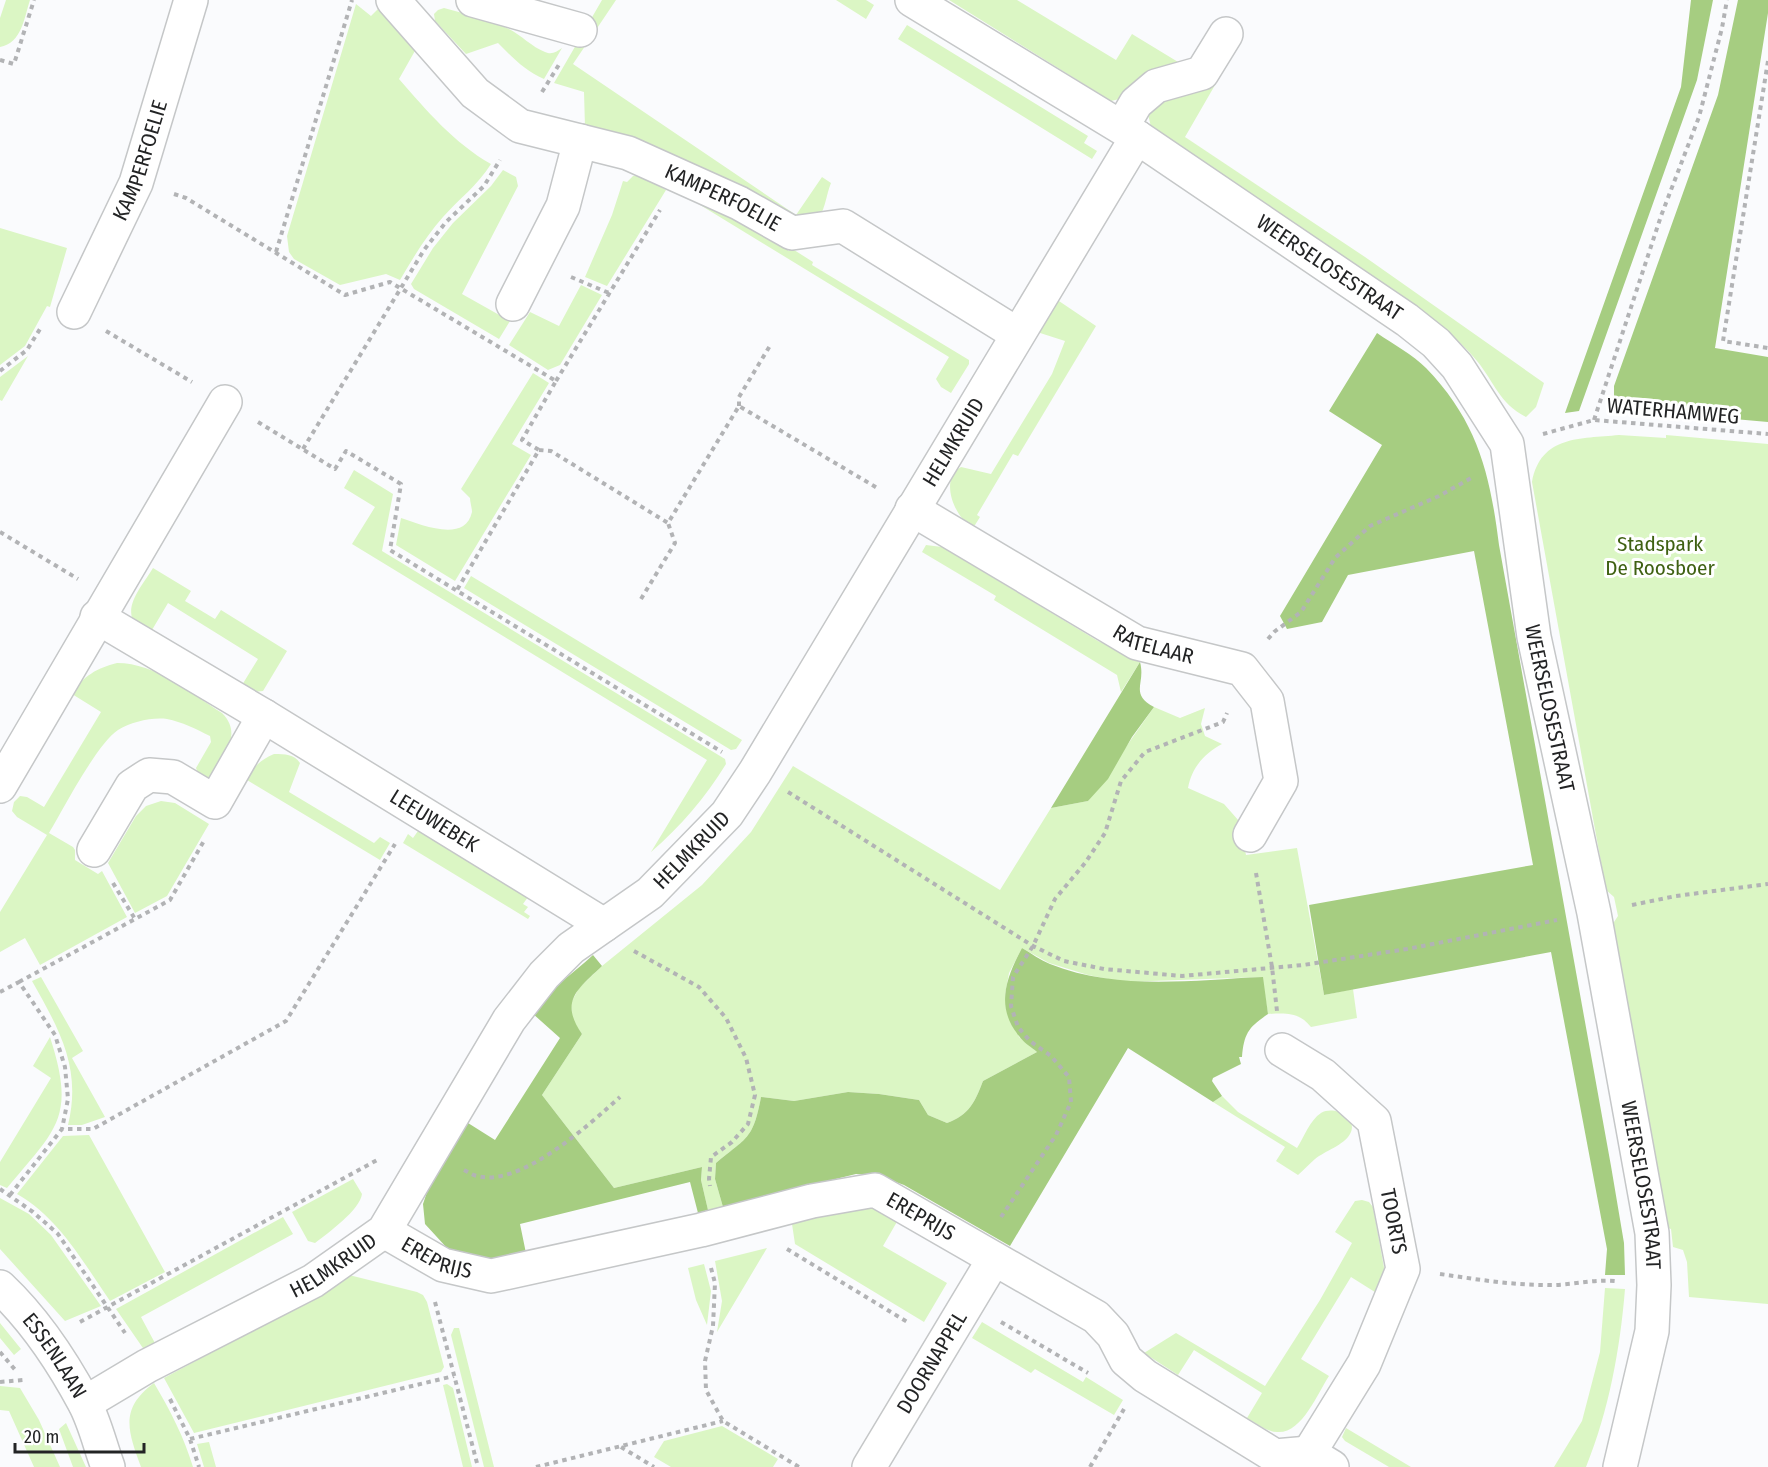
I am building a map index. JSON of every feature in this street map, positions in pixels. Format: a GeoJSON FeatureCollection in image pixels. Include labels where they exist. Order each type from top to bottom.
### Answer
{"type":"FeatureCollection","features":[{"type":"Feature","properties":{"kind":"street","name":"KAMPERFOELIE"},"geometry":{"type":"LineString","coordinates":[[74,312],[136,183],[191,0]]}},
{"type":"Feature","properties":{"kind":"street","name":"KAMPERFOELIE"},"geometry":{"type":"LineString","coordinates":[[393,0],[475,93],[520,126],[628,153],[739,203],[792,233],[843,226],[1017,334]]}},
{"type":"Feature","properties":{"kind":"street"},"geometry":{"type":"LineString","coordinates":[[473,0],[580,30]]}},
{"type":"Feature","properties":{"kind":"street","name":"WEERSELOSESTRAAT"},"geometry":{"type":"LineString","coordinates":[[912,0],[1129,132],[1407,320],[1436,342],[1457,366],[1507,451],[1534,638],[1594,913],[1652,1233],[1654,1285],[1652,1331],[1620,1467]]}},
{"type":"Feature","properties":{"kind":"street"},"geometry":{"type":"LineString","coordinates":[[1129,132],[1136,103],[1156,86],[1202,73],[1226,34]]}},
{"type":"Feature","properties":{"kind":"street","name":"HELMKRUID"},"geometry":{"type":"LineString","coordinates":[[85,1403],[147,1366],[313,1281],[384,1231],[509,1020],[544,975],[571,948],[650,893],[727,814],[755,772],[1017,334],[1129,132]]}},
{"type":"Feature","properties":{"kind":"street"},"geometry":{"type":"LineString","coordinates":[[513,304],[563,206],[580,141]]}},
{"type":"Feature","properties":{"kind":"street"},"geometry":{"type":"LineString","coordinates":[[0,786],[225,402]]}},
{"type":"Feature","properties":{"kind":"street","name":"RATELAAR"},"geometry":{"type":"LineString","coordinates":[[912,509],[1137,643],[1242,669]]}},
{"type":"Feature","properties":{"kind":"street","name":"LEEUWEBEK"},"geometry":{"type":"LineString","coordinates":[[103,608],[264,716],[604,925]]}},
{"type":"Feature","properties":{"kind":"street"},"geometry":{"type":"LineString","coordinates":[[1242,669],[1267,701],[1281,781],[1250,835]]}},
{"type":"Feature","properties":{"kind":"street"},"geometry":{"type":"LineString","coordinates":[[94,850],[132,786],[149,775],[173,777],[215,802],[264,716]]}},
{"type":"Feature","properties":{"kind":"street","name":"TOORTS"},"geometry":{"type":"LineString","coordinates":[[1282,1050],[1323,1075],[1374,1121],[1403,1269],[1321,1460]]}},
{"type":"Feature","properties":{"kind":"street","name":"EREPRIJS"},"geometry":{"type":"LineString","coordinates":[[384,1231],[443,1265],[491,1276],[710,1228],[772,1211],[875,1190],[1096,1317],[1113,1335],[1126,1360],[1144,1376],[1275,1456],[1321,1460]]}},
{"type":"Feature","properties":{"kind":"street","name":"DOORNAPPEL"},"geometry":{"type":"LineString","coordinates":[[869,1467],[968,1303],[987,1255]]}},
{"type":"Feature","properties":{"kind":"street","name":"ESSENLAAN"},"geometry":{"type":"LineString","coordinates":[[0,1287],[46,1340],[85,1403],[108,1467]]}},
{"type":"Feature","properties":{"kind":"path"},"geometry":{"type":"LineString","coordinates":[[0,60],[14,64],[34,0]]}},
{"type":"Feature","properties":{"kind":"path"},"geometry":{"type":"LineString","coordinates":[[276,252],[352,0]]}},
{"type":"Feature","properties":{"kind":"path"},"geometry":{"type":"LineString","coordinates":[[1594,420],[1660,216],[1699,117],[1727,0]]}},
{"type":"Feature","properties":{"kind":"path"},"geometry":{"type":"LineString","coordinates":[[303,449],[424,250],[446,222],[484,186],[580,30]]}},
{"type":"Feature","properties":{"kind":"path"},"geometry":{"type":"LineString","coordinates":[[1768,61],[1723,341],[1768,348]]}},
{"type":"Feature","properties":{"kind":"path"},"geometry":{"type":"LineString","coordinates":[[641,599],[675,543],[668,523],[551,451],[539,450],[522,440],[680,178]]}},
{"type":"Feature","properties":{"kind":"path"},"geometry":{"type":"LineString","coordinates":[[136,183],[186,198],[345,295],[390,282],[556,381]]}},
{"type":"Feature","properties":{"kind":"path"},"geometry":{"type":"LineString","coordinates":[[0,371],[27,350],[55,306],[74,312],[335,469],[346,451],[402,484],[390,550],[826,815],[1033,946],[1064,962],[1104,969],[1182,976],[1303,965],[1407,949],[1676,896],[1768,884]]}},
{"type":"Feature","properties":{"kind":"path"},"geometry":{"type":"LineString","coordinates":[[668,523],[739,406],[739,397],[771,344]]}},
{"type":"Feature","properties":{"kind":"path"},"geometry":{"type":"LineString","coordinates":[[739,406],[912,509]]}},
{"type":"Feature","properties":{"kind":"path","name":"WATERHAMWEG"},"geometry":{"type":"LineString","coordinates":[[1242,669],[1274,632],[1301,612],[1335,558],[1370,526],[1439,496],[1507,451],[1594,420],[1768,434]]}},
{"type":"Feature","properties":{"kind":"path"},"geometry":{"type":"LineString","coordinates":[[457,590],[539,450]]}},
{"type":"Feature","properties":{"kind":"path"},"geometry":{"type":"LineString","coordinates":[[0,532],[103,608]]}},
{"type":"Feature","properties":{"kind":"path"},"geometry":{"type":"LineString","coordinates":[[987,1255],[1056,1135],[1071,1102],[1069,1077],[1051,1056],[1030,1041],[1018,1027],[1011,1006],[1013,977],[1033,946],[1055,899],[1085,863],[1105,833],[1121,781],[1145,752],[1223,722],[1242,669]]}},
{"type":"Feature","properties":{"kind":"path"},"geometry":{"type":"LineString","coordinates":[[0,992],[170,900],[215,823],[215,802]]}},
{"type":"Feature","properties":{"kind":"path"},"geometry":{"type":"LineString","coordinates":[[62,1129],[93,1129],[286,1021],[416,810]]}},
{"type":"Feature","properties":{"kind":"path"},"geometry":{"type":"LineString","coordinates":[[1250,835],[1272,967],[1282,1050]]}},
{"type":"Feature","properties":{"kind":"path"},"geometry":{"type":"LineString","coordinates":[[604,925],[632,950],[699,987],[726,1018],[746,1058],[754,1095],[748,1124],[732,1142],[711,1158],[710,1228],[715,1283],[713,1326],[705,1361],[706,1390],[723,1421],[799,1467]]}},
{"type":"Feature","properties":{"kind":"path"},"geometry":{"type":"LineString","coordinates":[[10,1195],[62,1129],[68,1099],[65,1067],[55,1035],[19,982]]}},
{"type":"Feature","properties":{"kind":"path"},"geometry":{"type":"LineString","coordinates":[[10,1365],[46,1340],[386,1156],[427,1155],[478,1176],[504,1175],[532,1165],[581,1132],[620,1097]]}},
{"type":"Feature","properties":{"kind":"path"},"geometry":{"type":"LineString","coordinates":[[0,1189],[33,1212],[58,1234],[175,1407],[190,1439],[199,1467]]}},
{"type":"Feature","properties":{"kind":"path"},"geometry":{"type":"LineString","coordinates":[[772,1211],[781,1245],[944,1343]]}},
{"type":"Feature","properties":{"kind":"path"},"geometry":{"type":"LineString","coordinates":[[443,1265],[433,1298],[478,1467]]}},
{"type":"Feature","properties":{"kind":"path"},"geometry":{"type":"LineString","coordinates":[[1403,1269],[1497,1282],[1547,1286],[1604,1281],[1654,1285]]}},
{"type":"Feature","properties":{"kind":"path"},"geometry":{"type":"LineString","coordinates":[[968,1303],[1090,1374]]}},
{"type":"Feature","properties":{"kind":"path"},"geometry":{"type":"LineString","coordinates":[[0,1352],[28,1389]]}},
{"type":"Feature","properties":{"kind":"path"},"geometry":{"type":"LineString","coordinates":[[190,1439],[454,1376]]}},
{"type":"Feature","properties":{"kind":"path"},"geometry":{"type":"LineString","coordinates":[[1090,1467],[1144,1376]]}},
{"type":"Feature","properties":{"kind":"path"},"geometry":{"type":"LineString","coordinates":[[0,1382],[23,1380]]}},
{"type":"Feature","properties":{"kind":"path"},"geometry":{"type":"LineString","coordinates":[[536,1467],[723,1421]]}},
{"type":"Feature","properties":{"kind":"path"},"geometry":{"type":"LineString","coordinates":[[620,1447],[654,1467]]}},
{"type":"Feature","properties":{"kind":"green space"},"geometry":{"type":"Polygon","coordinates":[[[6,0],[30,0],[18,35],[7,45],[0,47],[0,18],[6,0]]]}},
{"type":"Feature","properties":{"kind":"green space"},"geometry":{"type":"Polygon","coordinates":[[[602,0],[616,0],[573,64],[796,215],[822,177],[831,183],[819,217],[794,222],[632,139],[610,131],[585,127],[584,92],[554,83],[602,0]]]}},
{"type":"Feature","properties":{"kind":"green space"},"geometry":{"type":"Polygon","coordinates":[[[836,0],[866,0],[874,5],[866,19],[836,0]]]}},
{"type":"Feature","properties":{"kind":"green space"},"geometry":{"type":"Polygon","coordinates":[[[949,0],[1017,0],[1116,60],[1132,34],[1183,65],[1128,97],[1111,101],[949,0]]]}},
{"type":"Feature","properties":{"kind":"green space"},"geometry":{"type":"Polygon","coordinates":[[[1691,0],[1713,0],[1697,80],[1579,411],[1565,413],[1681,87],[1691,0]]]}},
{"type":"Feature","properties":{"kind":"green space"},"geometry":{"type":"Polygon","coordinates":[[[1738,0],[1768,0],[1768,13],[1715,348],[1768,357],[1768,422],[1621,409],[1614,399],[1614,386],[1718,95],[1738,0]]]}},
{"type":"Feature","properties":{"kind":"green space"},"geometry":{"type":"Polygon","coordinates":[[[356,4],[371,16],[379,8],[416,49],[399,79],[453,136],[491,164],[437,224],[400,280],[386,274],[340,285],[294,259],[289,252],[287,236],[356,4]]]}},
{"type":"Feature","properties":{"kind":"green space"},"geometry":{"type":"Polygon","coordinates":[[[444,8],[501,25],[547,53],[554,53],[562,48],[544,79],[525,68],[498,43],[466,54],[435,21],[434,14],[444,8]]]}},
{"type":"Feature","properties":{"kind":"green space"},"geometry":{"type":"Polygon","coordinates":[[[907,25],[1088,136],[1084,143],[1097,151],[1092,159],[898,39],[907,25]]]}},
{"type":"Feature","properties":{"kind":"green space"},"geometry":{"type":"Polygon","coordinates":[[[1226,66],[1185,137],[1365,257],[1544,383],[1536,407],[1526,417],[1503,399],[1477,361],[1462,345],[1411,302],[1151,127],[1147,110],[1156,97],[1214,77],[1226,66]]]}},
{"type":"Feature","properties":{"kind":"green space"},"geometry":{"type":"Polygon","coordinates":[[[503,170],[516,177],[518,186],[462,294],[510,321],[499,339],[414,289],[411,284],[433,248],[453,223],[491,186],[503,170]]]}},
{"type":"Feature","properties":{"kind":"green space"},"geometry":{"type":"Polygon","coordinates":[[[633,176],[640,176],[666,190],[607,286],[585,277],[612,215],[623,181],[627,182],[633,176]]]}},
{"type":"Feature","properties":{"kind":"green space"},"geometry":{"type":"Polygon","coordinates":[[[692,200],[737,220],[789,251],[791,248],[813,262],[812,265],[969,360],[969,364],[951,393],[941,387],[936,379],[949,357],[692,200]]]}},
{"type":"Feature","properties":{"kind":"green space"},"geometry":{"type":"Polygon","coordinates":[[[0,228],[67,248],[50,307],[47,306],[25,346],[0,365],[0,228]]]}},
{"type":"Feature","properties":{"kind":"green space"},"geometry":{"type":"Polygon","coordinates":[[[581,285],[602,295],[560,365],[548,370],[509,345],[530,312],[559,326],[581,285]]]}},
{"type":"Feature","properties":{"kind":"green space"},"geometry":{"type":"Polygon","coordinates":[[[1053,297],[1096,326],[1018,456],[1013,454],[977,515],[980,517],[972,527],[965,522],[955,507],[950,488],[951,480],[954,472],[961,467],[991,474],[1052,374],[1065,341],[1037,332],[1053,297]]]}},
{"type":"Feature","properties":{"kind":"green space"},"geometry":{"type":"Polygon","coordinates":[[[1377,333],[1421,363],[1444,388],[1470,429],[1486,472],[1611,1166],[1624,1243],[1625,1275],[1605,1275],[1607,1249],[1551,952],[1324,995],[1309,905],[1533,865],[1474,551],[1348,575],[1322,622],[1287,629],[1280,616],[1382,445],[1329,411],[1377,333]]]}},
{"type":"Feature","properties":{"kind":"green space"},"geometry":{"type":"Polygon","coordinates":[[[28,356],[2,401],[0,400],[0,377],[28,356]]]}},
{"type":"Feature","properties":{"kind":"green space"},"geometry":{"type":"Polygon","coordinates":[[[533,373],[549,383],[512,444],[531,455],[455,581],[396,545],[401,518],[430,527],[451,530],[468,522],[472,512],[470,498],[461,489],[533,373]]]}},
{"type":"Feature","properties":{"kind":"green space","name":"Stadspark De Roosboer"},"geometry":{"type":"Polygon","coordinates":[[[1619,435],[1666,438],[1666,435],[1768,444],[1768,1304],[1689,1297],[1687,1262],[1683,1250],[1673,1247],[1671,1229],[1665,1227],[1612,925],[1618,916],[1614,897],[1606,890],[1532,482],[1544,455],[1564,442],[1619,435]]]}},
{"type":"Feature","properties":{"kind":"green space"},"geometry":{"type":"Polygon","coordinates":[[[354,470],[393,494],[382,551],[725,759],[726,764],[701,800],[651,852],[707,760],[352,544],[375,507],[344,488],[354,470]]]}},
{"type":"Feature","properties":{"kind":"green space"},"geometry":{"type":"Polygon","coordinates":[[[926,545],[942,547],[1098,641],[1135,658],[1140,662],[1121,692],[1117,675],[994,600],[996,596],[922,552],[926,545]]]}},
{"type":"Feature","properties":{"kind":"green space"},"geometry":{"type":"Polygon","coordinates":[[[153,568],[191,591],[185,601],[215,619],[221,610],[287,651],[263,691],[254,692],[242,685],[258,659],[168,603],[152,630],[132,618],[134,598],[153,568]]]}},
{"type":"Feature","properties":{"kind":"green space"},"geometry":{"type":"Polygon","coordinates":[[[471,576],[742,740],[736,749],[731,750],[464,588],[471,576]]]}},
{"type":"Feature","properties":{"kind":"green space"},"geometry":{"type":"Polygon","coordinates":[[[1140,662],[1140,692],[1146,702],[1154,707],[1132,737],[1108,779],[1088,801],[1051,808],[1140,662]]]}},
{"type":"Feature","properties":{"kind":"green space"},"geometry":{"type":"Polygon","coordinates":[[[117,663],[145,668],[172,680],[222,713],[231,729],[226,752],[209,778],[198,773],[196,768],[211,742],[210,736],[167,719],[148,719],[118,730],[90,763],[49,833],[73,847],[75,860],[98,874],[102,871],[127,917],[40,965],[25,938],[0,952],[0,912],[47,835],[17,817],[12,811],[14,802],[20,796],[27,797],[44,807],[101,712],[72,694],[91,674],[117,663]]]}},
{"type":"Feature","properties":{"kind":"green space"},"geometry":{"type":"Polygon","coordinates":[[[1154,707],[1180,718],[1205,708],[1201,724],[1205,736],[1222,744],[1200,762],[1192,774],[1188,788],[1224,804],[1239,821],[1246,855],[1297,848],[1324,995],[1353,989],[1357,1018],[1311,1027],[1297,1016],[1268,1014],[1262,977],[1124,982],[1088,975],[1049,963],[1022,948],[1009,973],[1005,995],[1019,1037],[1037,1052],[983,1081],[966,1112],[947,1123],[928,1115],[919,1100],[879,1094],[848,1092],[794,1101],[761,1097],[755,1122],[747,1136],[716,1163],[715,1179],[723,1207],[708,1210],[701,1180],[702,1167],[614,1188],[542,1095],[582,1034],[572,1020],[571,1003],[579,988],[602,966],[702,885],[751,832],[793,766],[1000,890],[1051,808],[1088,801],[1154,707]]]}},
{"type":"Feature","properties":{"kind":"green space"},"geometry":{"type":"Polygon","coordinates":[[[274,754],[292,756],[300,763],[289,792],[374,843],[380,837],[390,843],[380,860],[247,780],[258,764],[274,754]]]}},
{"type":"Feature","properties":{"kind":"green space"},"geometry":{"type":"Polygon","coordinates":[[[161,801],[175,803],[209,824],[167,896],[135,913],[108,863],[136,816],[146,806],[161,801]]]}},
{"type":"Feature","properties":{"kind":"green space"},"geometry":{"type":"Polygon","coordinates":[[[418,831],[528,897],[523,904],[528,907],[524,912],[530,916],[528,919],[403,843],[408,834],[413,838],[418,831]]]}},
{"type":"Feature","properties":{"kind":"green space"},"geometry":{"type":"Polygon","coordinates":[[[1022,948],[1050,964],[1102,978],[1155,982],[1263,977],[1268,1014],[1256,1023],[1246,1036],[1242,1057],[1239,1057],[1241,1064],[1213,1078],[1212,1081],[1222,1096],[1213,1102],[1128,1048],[1010,1246],[904,1185],[877,1175],[856,1174],[723,1207],[715,1179],[716,1163],[747,1136],[755,1122],[761,1097],[794,1101],[848,1092],[879,1094],[919,1100],[928,1115],[947,1123],[966,1112],[983,1081],[1037,1052],[1023,1040],[1012,1025],[1005,1003],[1011,970],[1022,948]]]}},
{"type":"Feature","properties":{"kind":"green space"},"geometry":{"type":"Polygon","coordinates":[[[593,955],[602,966],[579,989],[572,1004],[575,1023],[582,1034],[542,1095],[614,1188],[702,1167],[701,1180],[708,1210],[698,1213],[690,1182],[520,1224],[527,1258],[506,1262],[481,1258],[447,1248],[425,1224],[423,1204],[429,1186],[468,1123],[495,1140],[560,1038],[532,1013],[534,1004],[593,955]]]}},
{"type":"Feature","properties":{"kind":"green space"},"geometry":{"type":"Polygon","coordinates":[[[41,977],[83,1051],[72,1058],[105,1117],[82,1125],[68,1125],[72,1104],[70,1067],[59,1033],[32,981],[41,977]]]}},
{"type":"Feature","properties":{"kind":"green space"},"geometry":{"type":"Polygon","coordinates":[[[50,1037],[58,1064],[61,1086],[61,1105],[57,1120],[38,1150],[7,1188],[0,1185],[0,1162],[51,1078],[33,1066],[50,1037]]]}},
{"type":"Feature","properties":{"kind":"green space"},"geometry":{"type":"Polygon","coordinates":[[[1222,1096],[1238,1112],[1297,1148],[1314,1120],[1321,1113],[1333,1111],[1344,1114],[1352,1128],[1347,1138],[1315,1159],[1298,1175],[1276,1161],[1285,1147],[1213,1102],[1222,1096]]]}},
{"type":"Feature","properties":{"kind":"green space"},"geometry":{"type":"Polygon","coordinates":[[[89,1135],[165,1272],[110,1301],[58,1228],[32,1204],[17,1194],[63,1136],[89,1135]]]}},
{"type":"Feature","properties":{"kind":"green space"},"geometry":{"type":"Polygon","coordinates":[[[353,1179],[362,1194],[356,1207],[343,1221],[315,1243],[308,1241],[292,1212],[353,1179]]]}},
{"type":"Feature","properties":{"kind":"green space"},"geometry":{"type":"Polygon","coordinates":[[[0,1198],[29,1214],[51,1235],[101,1306],[65,1321],[0,1249],[0,1198]]]}},
{"type":"Feature","properties":{"kind":"green space"},"geometry":{"type":"Polygon","coordinates":[[[1355,1201],[1369,1202],[1373,1207],[1385,1273],[1378,1294],[1351,1277],[1301,1359],[1329,1376],[1308,1412],[1294,1427],[1286,1431],[1273,1432],[1247,1418],[1262,1393],[1194,1350],[1178,1375],[1144,1353],[1176,1333],[1265,1386],[1320,1300],[1352,1243],[1335,1232],[1355,1201]]]}},
{"type":"Feature","properties":{"kind":"green space"},"geometry":{"type":"Polygon","coordinates":[[[855,1207],[878,1210],[898,1220],[883,1246],[947,1283],[924,1322],[795,1244],[792,1224],[855,1207]]]}},
{"type":"Feature","properties":{"kind":"green space"},"geometry":{"type":"Polygon","coordinates":[[[283,1217],[293,1234],[141,1317],[156,1345],[145,1351],[116,1309],[283,1217]]]}},
{"type":"Feature","properties":{"kind":"green space"},"geometry":{"type":"Polygon","coordinates":[[[767,1248],[717,1332],[722,1301],[715,1261],[767,1248]]]}},
{"type":"Feature","properties":{"kind":"green space"},"geometry":{"type":"Polygon","coordinates":[[[704,1264],[711,1291],[707,1325],[696,1300],[688,1268],[704,1264]]]}},
{"type":"Feature","properties":{"kind":"green space"},"geometry":{"type":"Polygon","coordinates":[[[349,1275],[423,1295],[427,1302],[444,1367],[441,1372],[194,1433],[164,1378],[326,1291],[349,1275]]]}},
{"type":"Feature","properties":{"kind":"green space"},"geometry":{"type":"Polygon","coordinates":[[[1605,1288],[1625,1289],[1617,1357],[1601,1424],[1586,1467],[1554,1467],[1582,1421],[1600,1352],[1605,1288]]]}},
{"type":"Feature","properties":{"kind":"green space"},"geometry":{"type":"Polygon","coordinates":[[[982,1322],[1083,1382],[1086,1377],[1123,1400],[1114,1415],[1035,1369],[1031,1373],[972,1338],[982,1322]]]}},
{"type":"Feature","properties":{"kind":"green space"},"geometry":{"type":"Polygon","coordinates":[[[0,1323],[21,1349],[14,1355],[0,1338],[0,1323]]]}},
{"type":"Feature","properties":{"kind":"green space"},"geometry":{"type":"Polygon","coordinates":[[[454,1328],[459,1328],[494,1467],[484,1467],[451,1335],[454,1328]]]}},
{"type":"Feature","properties":{"kind":"green space"},"geometry":{"type":"Polygon","coordinates":[[[154,1383],[176,1424],[193,1467],[141,1467],[130,1431],[131,1412],[135,1402],[154,1383]]]}},
{"type":"Feature","properties":{"kind":"green space"},"geometry":{"type":"Polygon","coordinates":[[[447,1384],[453,1388],[472,1467],[463,1467],[443,1385],[447,1384]]]}},
{"type":"Feature","properties":{"kind":"green space"},"geometry":{"type":"Polygon","coordinates":[[[0,1386],[20,1388],[39,1420],[60,1467],[34,1467],[9,1411],[0,1410],[0,1386]]]}},
{"type":"Feature","properties":{"kind":"green space"},"geometry":{"type":"Polygon","coordinates":[[[66,1423],[86,1467],[73,1467],[59,1429],[66,1423]]]}},
{"type":"Feature","properties":{"kind":"green space"},"geometry":{"type":"Polygon","coordinates":[[[722,1426],[778,1459],[773,1467],[671,1467],[654,1457],[664,1441],[722,1426]]]}},
{"type":"Feature","properties":{"kind":"green space"},"geometry":{"type":"Polygon","coordinates":[[[1346,1428],[1411,1467],[1389,1467],[1345,1441],[1342,1437],[1346,1428]]]}},
{"type":"Feature","properties":{"kind":"green space"},"geometry":{"type":"Polygon","coordinates":[[[209,1442],[216,1467],[204,1467],[197,1444],[209,1442]]]}}]}
